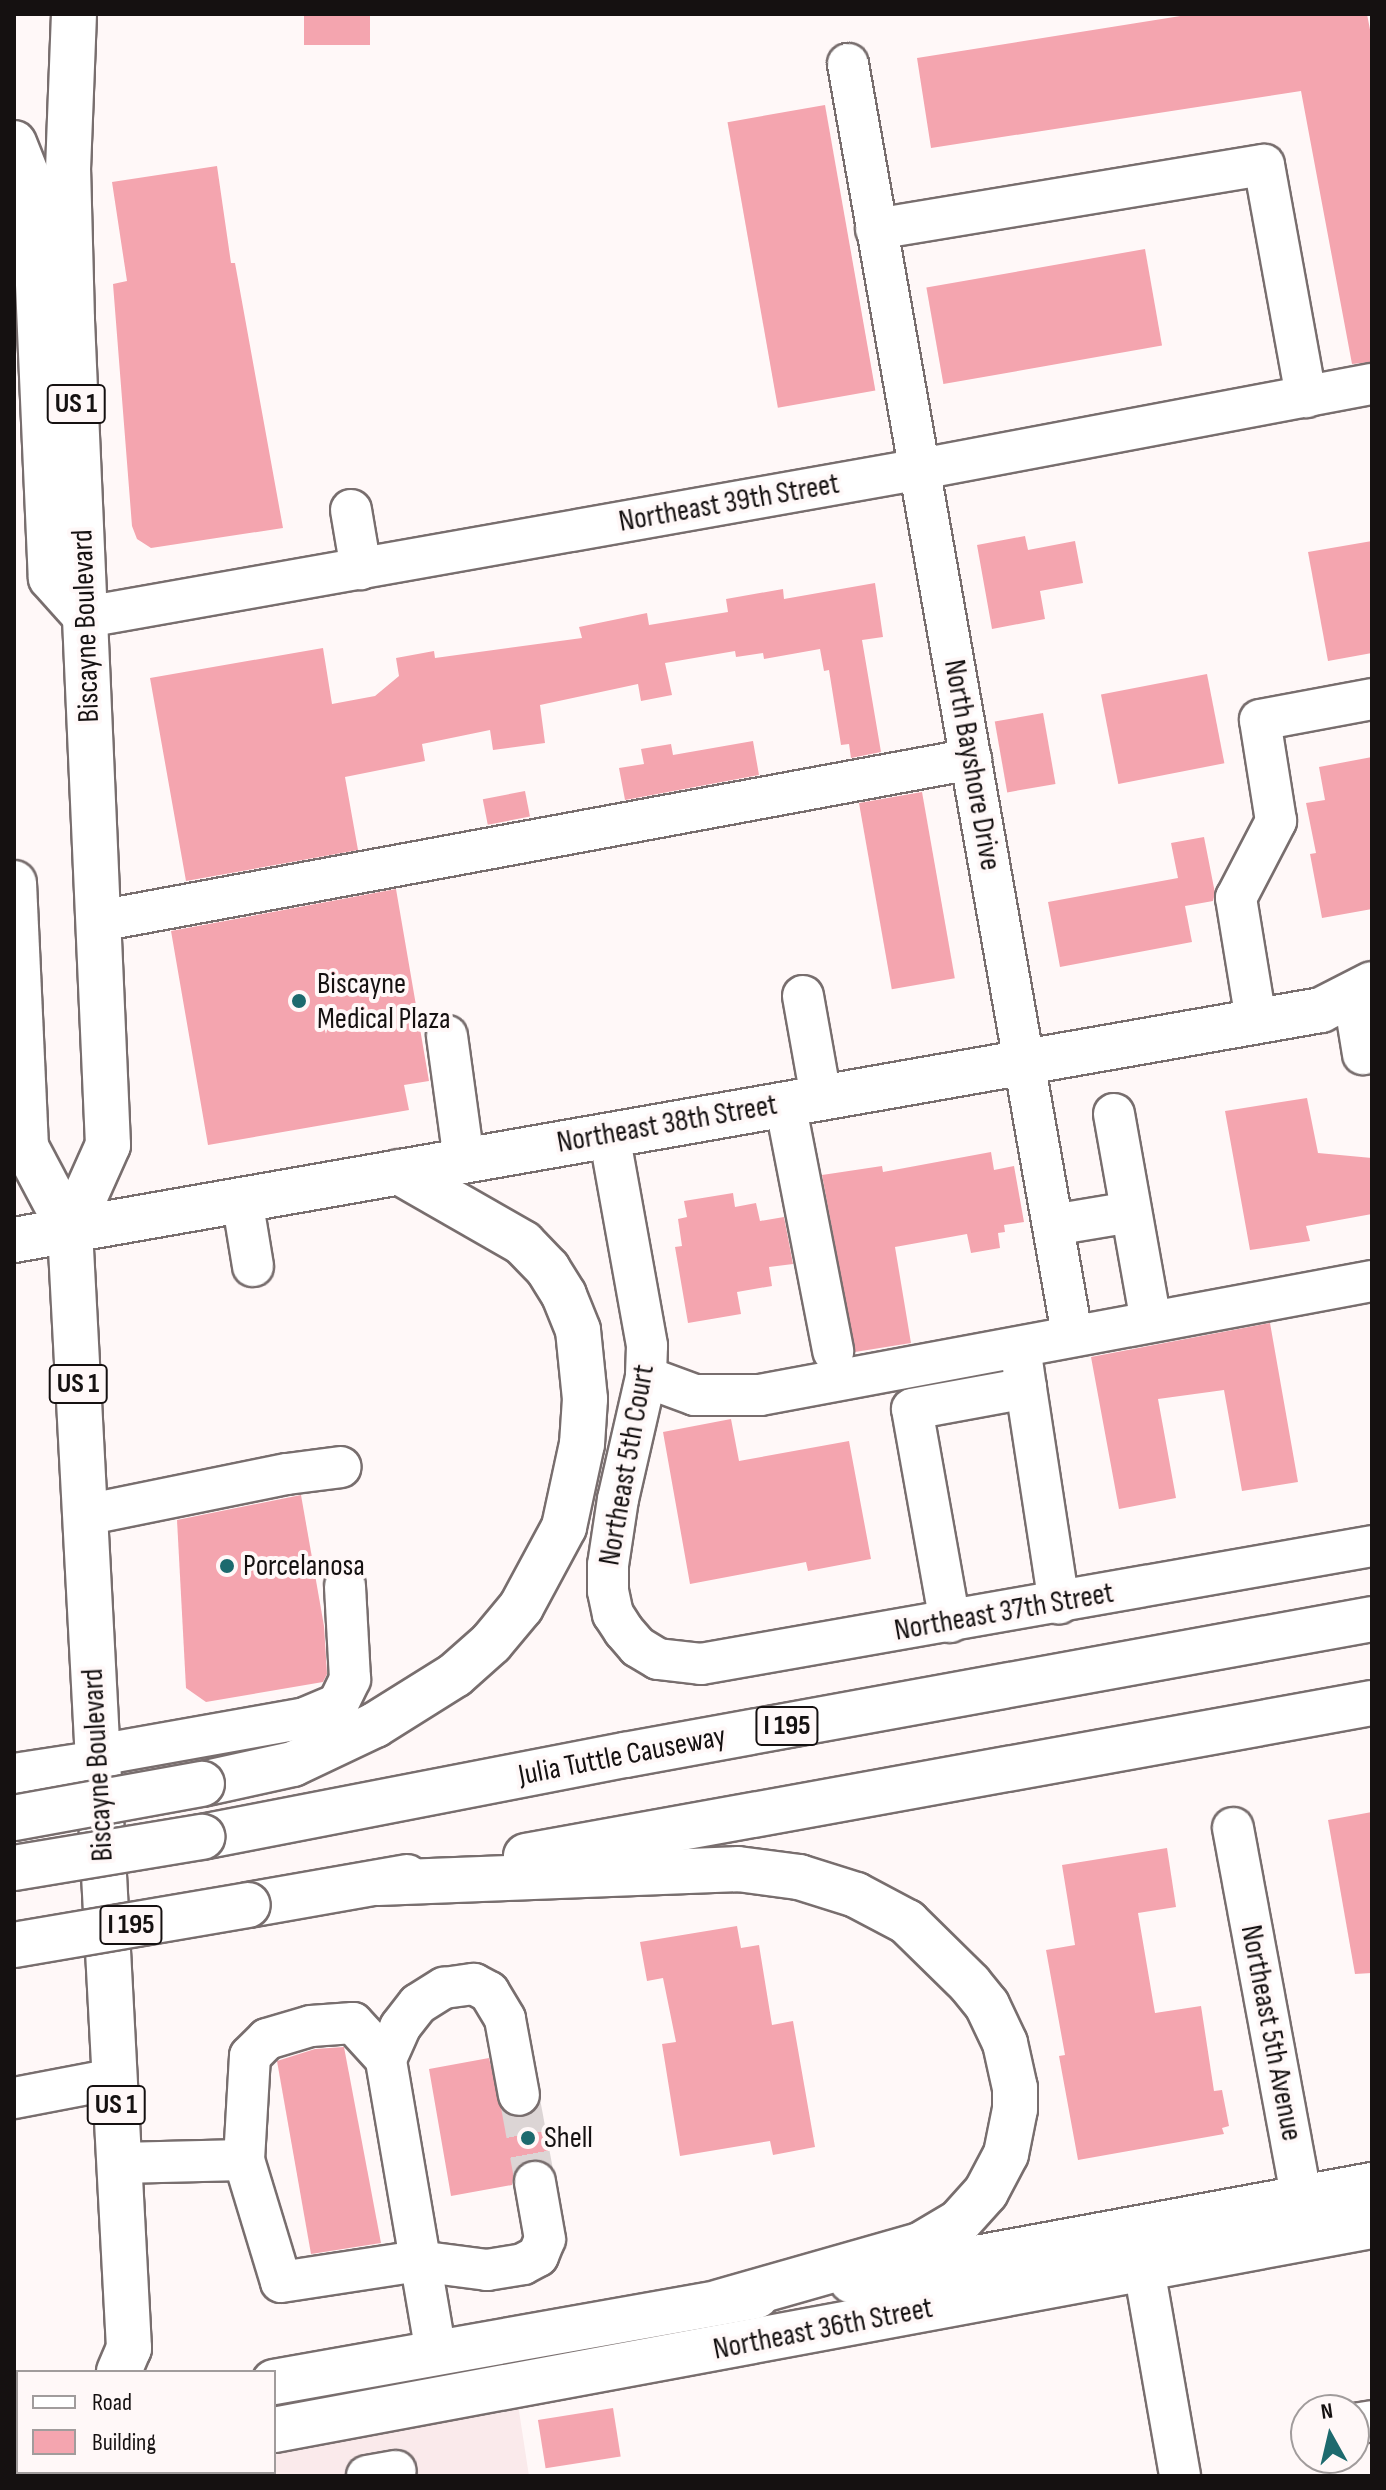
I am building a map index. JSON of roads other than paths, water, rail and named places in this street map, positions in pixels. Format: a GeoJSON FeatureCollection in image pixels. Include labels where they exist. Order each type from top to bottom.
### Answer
{"type":"FeatureCollection","features":[{"type":"Feature","properties":{"kind":"main road","name":"Biscayne Boulevard"},"geometry":{"type":"LineString","coordinates":[[70,1230],[108,1145],[68,170],[74,14]]}},
{"type":"Feature","properties":{"kind":"main road"},"geometry":{"type":"LineString","coordinates":[[14,143],[34,193],[51,578],[86,617]]}},
{"type":"Feature","properties":{"kind":"main road","name":"Biscayne Boulevard"},"geometry":{"type":"LineString","coordinates":[[14,883],[26,1147],[70,1230],[131,2364]]}},
{"type":"Feature","properties":{"kind":"main road","name":"Northeast 38th Street"},"geometry":{"type":"LineString","coordinates":[[14,1240],[1355,1003]]}},
{"type":"Feature","properties":{"kind":"main road"},"geometry":{"type":"LineString","coordinates":[[14,1818],[293,1764],[375,1725],[455,1675],[491,1643],[521,1607],[564,1527],[582,1444],[585,1399],[578,1330],[564,1295],[548,1269],[523,1243],[399,1172]]}},
{"type":"Feature","properties":{"kind":"main road","name":"Julia Tuttle Causeway"},"geometry":{"type":"LineString","coordinates":[[14,1868],[202,1837],[625,1755],[1372,1619]]}},
{"type":"Feature","properties":{"kind":"main road","name":"I 195"},"geometry":{"type":"LineString","coordinates":[[14,1945],[378,1883],[1372,1703]]}},
{"type":"Feature","properties":{"kind":"main road"},"geometry":{"type":"LineString","coordinates":[[378,1883],[738,1869],[799,1877],[856,1895],[907,1922],[970,1984],[987,2005],[1005,2043],[1015,2088],[1015,2109],[1006,2154],[986,2192],[959,2222],[910,2249],[720,2302]]}},
{"type":"Feature","properties":{"kind":"main road","name":"Northeast 36th Street"},"geometry":{"type":"LineString","coordinates":[[276,2430],[1144,2269],[1306,2219],[1372,2185]]}},
{"type":"Feature","properties":{"kind":"main road","name":"Northeast 36th Street"},"geometry":{"type":"LineString","coordinates":[[276,2382],[720,2302],[1306,2219],[1372,2226]]}},
{"type":"Feature","properties":{"kind":"street","name":"North Bayshore Drive"},"geometry":{"type":"LineString","coordinates":[[848,64],[1072,1335]]}},
{"type":"Feature","properties":{"kind":"street"},"geometry":{"type":"LineString","coordinates":[[876,229],[1264,165],[1306,397]]}},
{"type":"Feature","properties":{"kind":"street","name":"Northeast 39th Street"},"geometry":{"type":"LineString","coordinates":[[86,617],[921,469],[1372,384]]}},
{"type":"Feature","properties":{"kind":"street"},"geometry":{"type":"LineString","coordinates":[[351,510],[361,569]]}},
{"type":"Feature","properties":{"kind":"street"},"geometry":{"type":"LineString","coordinates":[[1256,1020],[1236,898],[1276,821],[1260,720],[1372,699]]}},
{"type":"Feature","properties":{"kind":"street"},"geometry":{"type":"LineString","coordinates":[[99,921],[971,759]]}},
{"type":"Feature","properties":{"kind":"street"},"geometry":{"type":"LineString","coordinates":[[803,996],[803,1100],[833,1351]]}},
{"type":"Feature","properties":{"kind":"street"},"geometry":{"type":"LineString","coordinates":[[1355,1003],[1363,1054]]}},
{"type":"Feature","properties":{"kind":"street"},"geometry":{"type":"LineString","coordinates":[[447,1036],[464,1160]]}},
{"type":"Feature","properties":{"kind":"street"},"geometry":{"type":"LineString","coordinates":[[1114,1114],[1151,1321]]}},
{"type":"Feature","properties":{"kind":"street","name":"Northeast 5th Court"},"geometry":{"type":"LineString","coordinates":[[609,1134],[647,1346],[646,1377],[618,1499],[608,1565],[613,1614],[638,1647]]}},
{"type":"Feature","properties":{"kind":"street"},"geometry":{"type":"LineString","coordinates":[[242,1199],[253,1266]]}},
{"type":"Feature","properties":{"kind":"street"},"geometry":{"type":"LineString","coordinates":[[1053,1225],[1131,1212]]}},
{"type":"Feature","properties":{"kind":"street"},"geometry":{"type":"LineString","coordinates":[[646,1377],[695,1395],[760,1395],[1372,1281]]}},
{"type":"Feature","properties":{"kind":"street"},"geometry":{"type":"LineString","coordinates":[[1020,1347],[1059,1603]]}},
{"type":"Feature","properties":{"kind":"street"},"geometry":{"type":"LineString","coordinates":[[950,1622],[912,1409],[1026,1388]]}},
{"type":"Feature","properties":{"kind":"street"},"geometry":{"type":"LineString","coordinates":[[85,1515],[287,1474],[341,1467]]}},
{"type":"Feature","properties":{"kind":"street","name":"Northeast 37th Street"},"geometry":{"type":"LineString","coordinates":[[638,1647],[658,1659],[701,1664],[1372,1546]]}},
{"type":"Feature","properties":{"kind":"street"},"geometry":{"type":"LineString","coordinates":[[14,1774],[305,1718],[338,1704],[350,1679],[345,1586]]}},
{"type":"Feature","properties":{"kind":"street","name":"Northeast 5th Avenue"},"geometry":{"type":"LineString","coordinates":[[1233,1828],[1306,2219]]}},
{"type":"Feature","properties":{"kind":"street"},"geometry":{"type":"LineString","coordinates":[[436,2353],[386,2059],[400,2027],[418,2004],[444,1988],[474,1984],[489,1992],[505,2019],[519,2095]]}},
{"type":"Feature","properties":{"kind":"street"},"geometry":{"type":"LineString","coordinates":[[386,2059],[353,2023],[311,2026],[267,2039],[250,2056],[244,2160],[281,2282],[418,2261],[487,2270],[523,2264],[538,2256],[545,2239],[535,2182]]}},
{"type":"Feature","properties":{"kind":"street"},"geometry":{"type":"LineString","coordinates":[[14,2098],[114,2079]]}},
{"type":"Feature","properties":{"kind":"street"},"geometry":{"type":"LineString","coordinates":[[119,2163],[244,2160]]}},
{"type":"Feature","properties":{"kind":"street"},"geometry":{"type":"LineString","coordinates":[[1144,2269],[1180,2476]]}},
{"type":"Feature","properties":{"kind":"tunnel"},"geometry":{"type":"LineString","coordinates":[[519,2095],[535,2182]]}},
{"type":"Feature","properties":{"kind":"place","name":"Biscayne Medical Plaza"},"geometry":{"type":"Point","coordinates":[299,1001]}},
{"type":"Feature","properties":{"kind":"place","name":"Porcelanosa"},"geometry":{"type":"Point","coordinates":[227,1566]}},
{"type":"Feature","properties":{"kind":"place","name":"Shell"},"geometry":{"type":"Point","coordinates":[528,2138]}}]}
